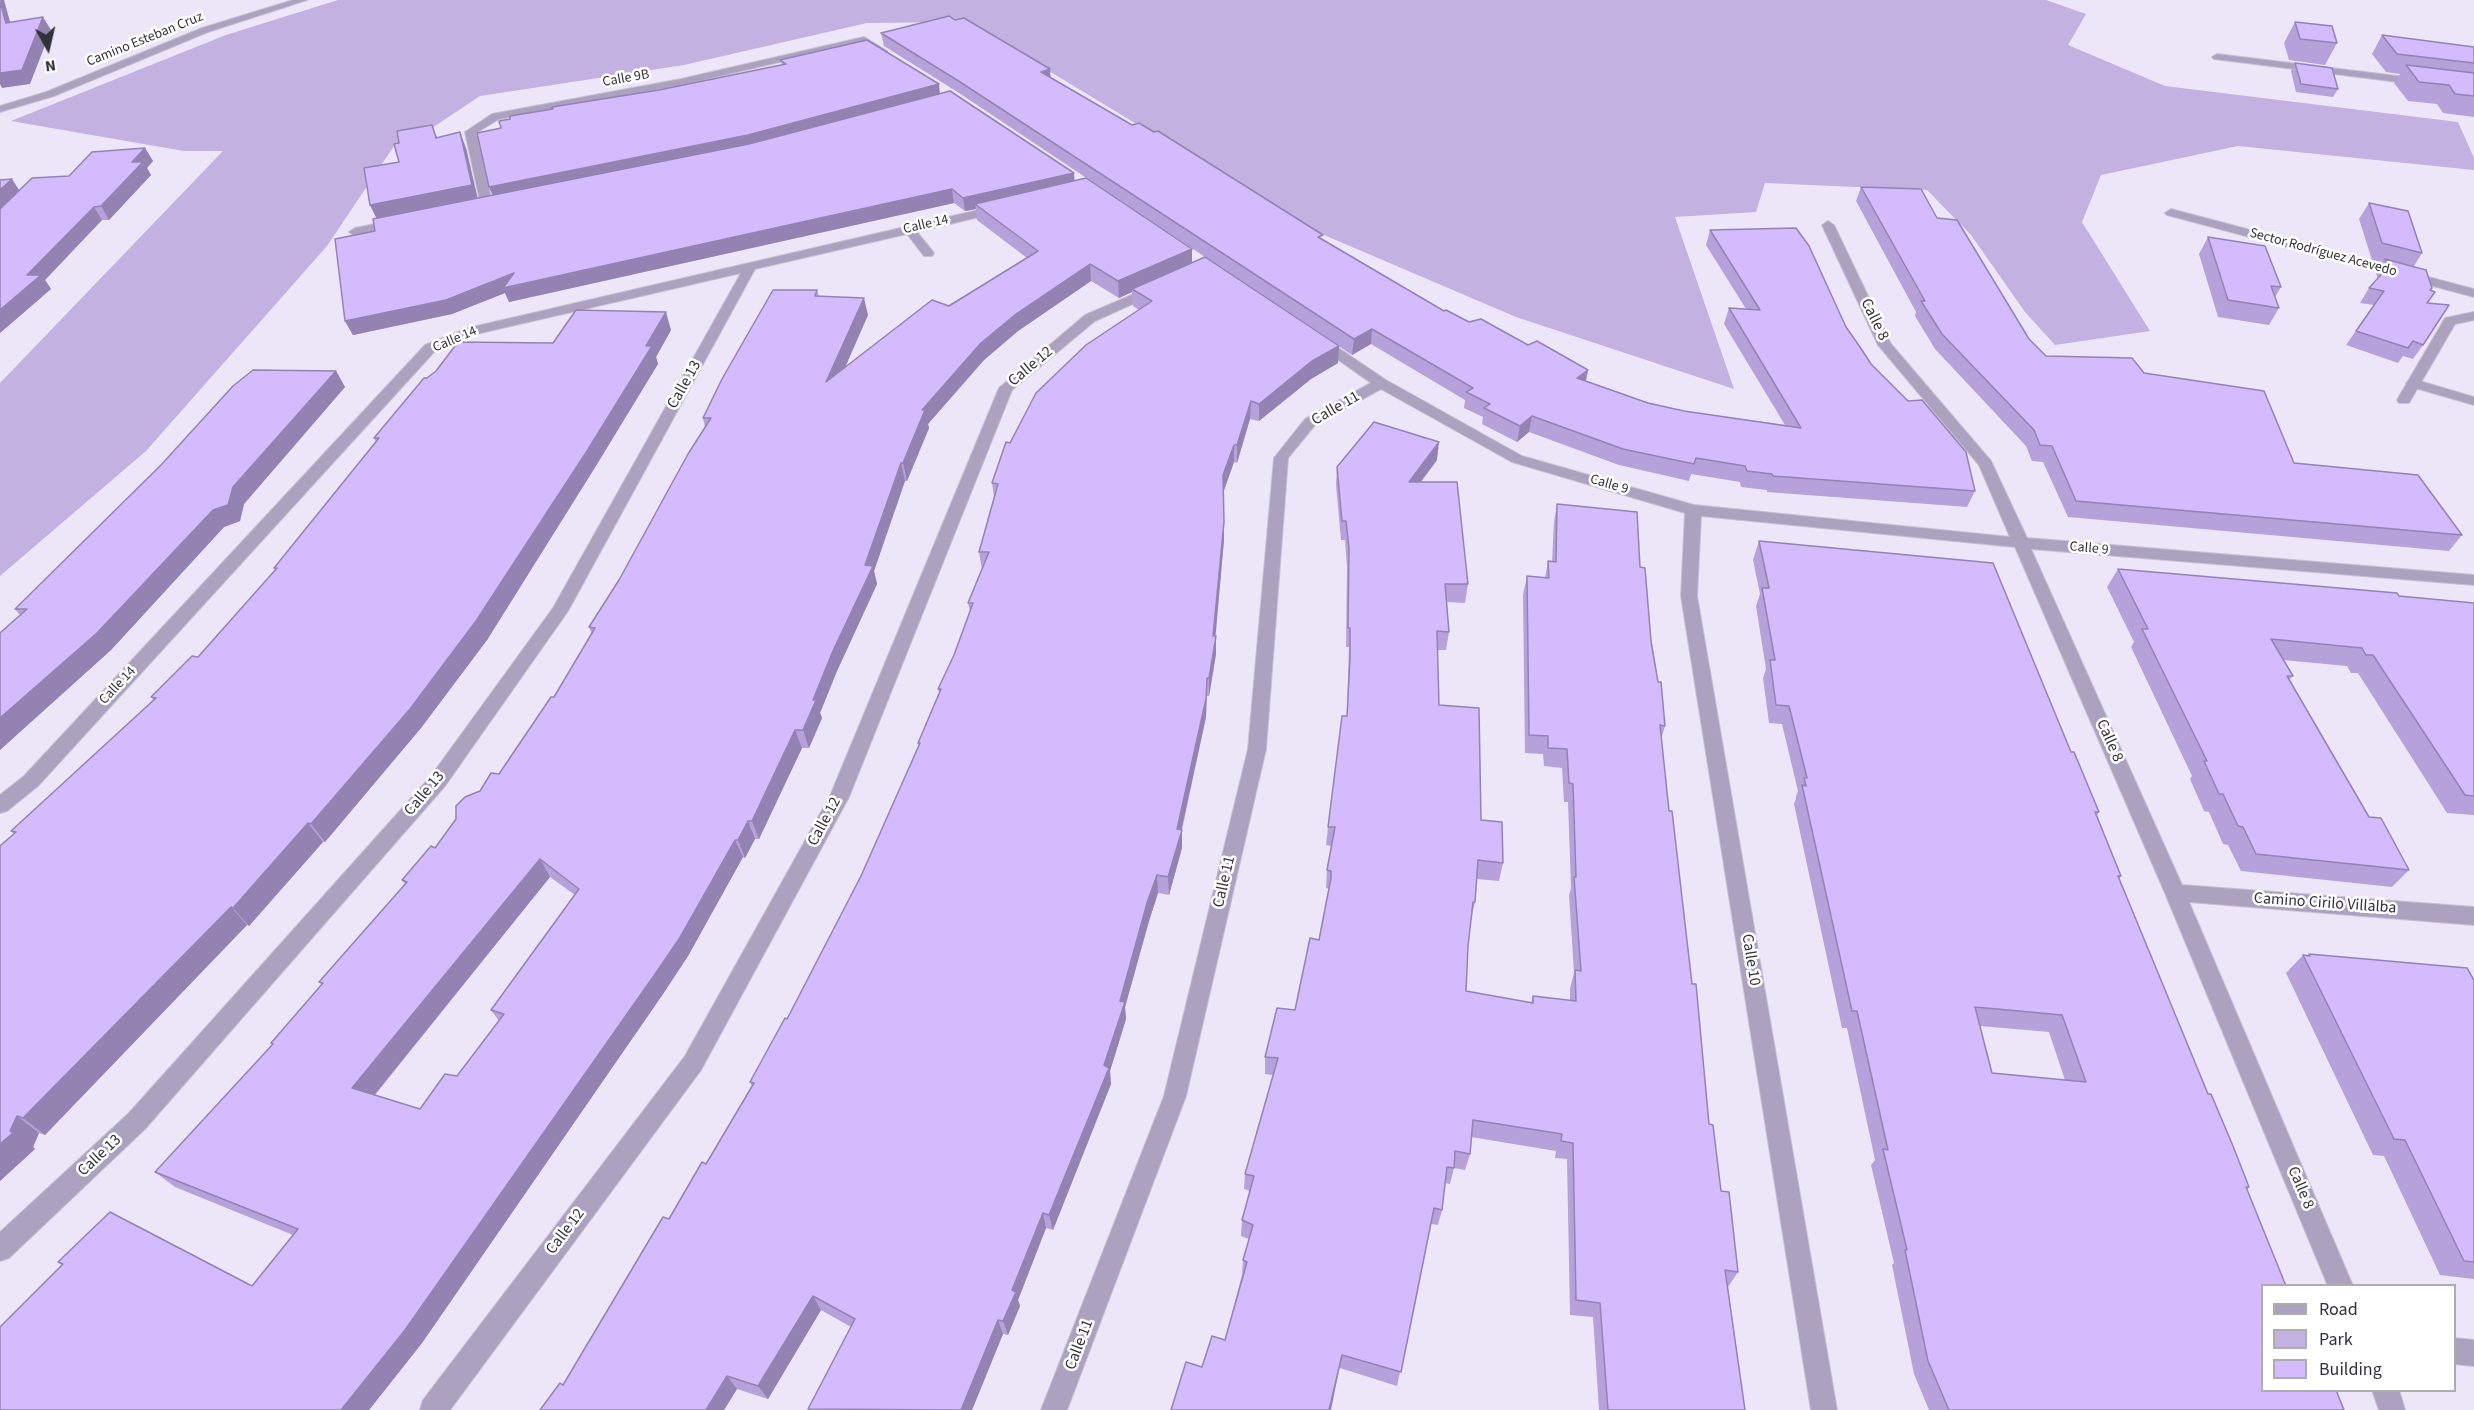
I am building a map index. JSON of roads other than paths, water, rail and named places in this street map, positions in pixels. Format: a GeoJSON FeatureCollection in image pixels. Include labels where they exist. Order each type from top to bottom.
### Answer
{"type":"FeatureCollection","features":[{"type":"Feature","properties":{"kind":"street","name":"Camino Esteban Cruz"},"geometry":{"type":"LineString","coordinates":[[0,109],[50,94],[205,30],[303,0]]}},
{"type":"Feature","properties":{"kind":"street","name":"Calle 9B"},"geometry":{"type":"LineString","coordinates":[[487,206],[470,132],[496,116],[681,82],[864,40],[894,59]]}},
{"type":"Feature","properties":{"kind":"street"},"geometry":{"type":"LineString","coordinates":[[2217,57],[2439,84]]}},
{"type":"Feature","properties":{"kind":"street","name":"Calle 14"},"geometry":{"type":"LineString","coordinates":[[0,806],[31,781],[430,348],[468,332],[1015,205]]}},
{"type":"Feature","properties":{"kind":"street","name":"Sector Rodríguez Acevedo"},"geometry":{"type":"LineString","coordinates":[[2171,213],[2474,293]]}},
{"type":"Feature","properties":{"kind":"street"},"geometry":{"type":"LineString","coordinates":[[356,232],[410,221]]}},
{"type":"Feature","properties":{"kind":"street","name":"Calle 8"},"geometry":{"type":"LineString","coordinates":[[1828,225],[1885,345],[1986,464],[2023,543],[2175,893],[2340,1284]]}},
{"type":"Feature","properties":{"kind":"street"},"geometry":{"type":"LineString","coordinates":[[909,229],[928,253]]}},
{"type":"Feature","properties":{"kind":"street","name":"Calle 13"},"geometry":{"type":"LineString","coordinates":[[0,1249],[137,1121],[438,781],[560,611],[751,266]]}},
{"type":"Feature","properties":{"kind":"street","name":"Calle 12"},"geometry":{"type":"LineString","coordinates":[[433,1410],[693,1063],[839,797],[1006,388],[1090,318],[1175,280]]}},
{"type":"Feature","properties":{"kind":"street"},"geometry":{"type":"LineString","coordinates":[[2404,399],[2450,321],[2474,316]]}},
{"type":"Feature","properties":{"kind":"street","name":"Calle 9"},"geometry":{"type":"LineString","coordinates":[[1303,331],[1381,383],[1517,459],[1693,510],[2023,543],[2474,580]]}},
{"type":"Feature","properties":{"kind":"street","name":"Calle 11"},"geometry":{"type":"LineString","coordinates":[[1054,1410],[1178,1084],[1257,749],[1281,458],[1310,422],[1381,383]]}},
{"type":"Feature","properties":{"kind":"street"},"geometry":{"type":"LineString","coordinates":[[2414,384],[2474,401]]}},
{"type":"Feature","properties":{"kind":"street","name":"Calle 10"},"geometry":{"type":"LineString","coordinates":[[1693,510],[1689,596],[1824,1410]]}},
{"type":"Feature","properties":{"kind":"street","name":"Camino Cirilo Villalba"},"geometry":{"type":"LineString","coordinates":[[2175,893],[2474,916]]}},
{"type":"Feature","properties":{"kind":"street"},"geometry":{"type":"LineString","coordinates":[[2456,1351],[2474,1353]]}},
{"type":"Feature","properties":{"kind":"street"},"geometry":{"type":"LineString","coordinates":[[2386,1392],[2392,1410]]}}]}
